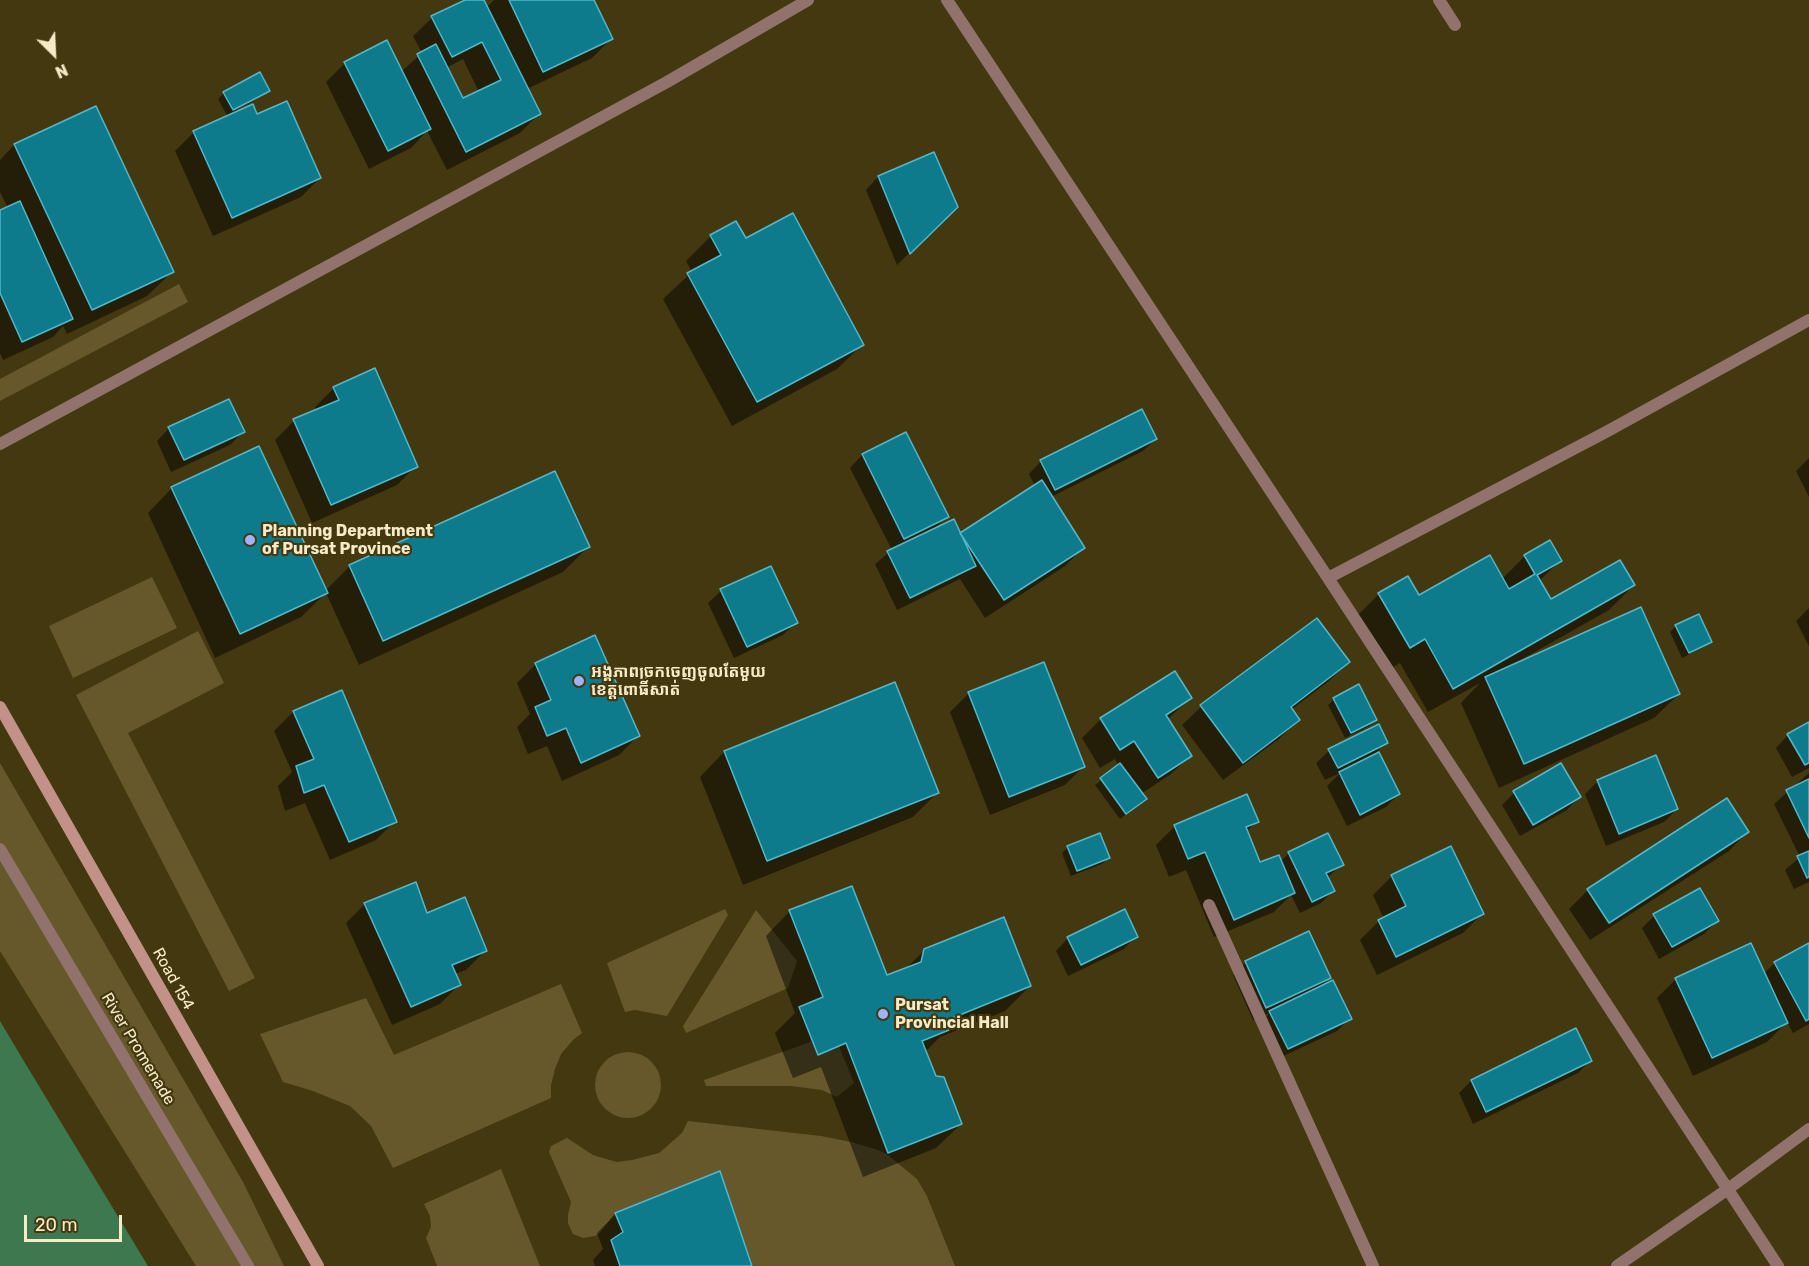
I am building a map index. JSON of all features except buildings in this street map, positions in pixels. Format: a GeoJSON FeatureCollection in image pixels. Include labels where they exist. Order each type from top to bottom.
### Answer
{"type":"FeatureCollection","features":[{"type":"Feature","properties":{"kind":"main road","name":"Road 154"},"geometry":{"type":"LineString","coordinates":[[0,707],[318,1266]]}},
{"type":"Feature","properties":{"kind":"street"},"geometry":{"type":"LineString","coordinates":[[0,444],[667,82],[808,0]]}},
{"type":"Feature","properties":{"kind":"street"},"geometry":{"type":"LineString","coordinates":[[947,0],[1778,1266]]}},
{"type":"Feature","properties":{"kind":"street"},"geometry":{"type":"LineString","coordinates":[[1439,0],[1455,25]]}},
{"type":"Feature","properties":{"kind":"street"},"geometry":{"type":"LineString","coordinates":[[1328,578],[1606,432],[1809,320]]}},
{"type":"Feature","properties":{"kind":"street","name":"River Promenade"},"geometry":{"type":"LineString","coordinates":[[0,849],[248,1266]]}},
{"type":"Feature","properties":{"kind":"street"},"geometry":{"type":"LineString","coordinates":[[1209,905],[1373,1266]]}},
{"type":"Feature","properties":{"kind":"street"},"geometry":{"type":"LineString","coordinates":[[1617,1266],[1809,1129]]}},
{"type":"Feature","properties":{"kind":"shaded area"},"geometry":{"type":"Polygon","coordinates":[[[179,284],[188,302],[0,401],[0,379],[179,284]]]}},
{"type":"Feature","properties":{"kind":"shaded area"},"geometry":{"type":"Polygon","coordinates":[[[152,577],[177,628],[73,678],[49,626],[152,577]]]}},
{"type":"Feature","properties":{"kind":"shaded area"},"geometry":{"type":"Polygon","coordinates":[[[198,631],[224,683],[128,733],[255,978],[229,991],[76,695],[198,631]]]}},
{"type":"Feature","properties":{"kind":"shaded area"},"geometry":{"type":"Polygon","coordinates":[[[0,763],[243,1182],[284,1266],[196,1266],[0,951],[0,763]]]}},
{"type":"Feature","properties":{"kind":"shaded area"},"geometry":{"type":"Polygon","coordinates":[[[725,909],[728,915],[667,1016],[635,1010],[625,1012],[607,963],[725,909]]]}},
{"type":"Feature","properties":{"kind":"shaded area"},"geometry":{"type":"Polygon","coordinates":[[[756,910],[797,961],[788,988],[686,1033],[683,1026],[756,910]]]}},
{"type":"Feature","properties":{"kind":"shaded area"},"geometry":{"type":"Polygon","coordinates":[[[561,984],[582,1033],[561,1054],[551,1085],[551,1098],[393,1168],[371,1126],[350,1106],[283,1082],[260,1034],[366,998],[394,1055],[561,984]]]}},
{"type":"Feature","properties":{"kind":"shaded area"},"geometry":{"type":"Polygon","coordinates":[[[0,1021],[25,1063],[148,1266],[0,1266],[0,1021]]]}},
{"type":"Feature","properties":{"kind":"shaded area"},"geometry":{"type":"Polygon","coordinates":[[[813,1041],[818,1054],[839,1046],[854,1083],[837,1097],[822,1090],[791,1086],[706,1086],[704,1080],[813,1041]]]}},
{"type":"Feature","properties":{"kind":"shaded area"},"geometry":{"type":"Polygon","coordinates":[[[628,1052],[640,1055],[651,1062],[658,1073],[661,1085],[658,1097],[651,1108],[640,1115],[628,1118],[616,1115],[605,1108],[598,1097],[595,1085],[598,1073],[605,1062],[616,1055],[628,1052]]]}},
{"type":"Feature","properties":{"kind":"shaded area"},"geometry":{"type":"Polygon","coordinates":[[[688,1121],[821,1136],[851,1142],[888,1155],[917,1179],[927,1196],[955,1266],[753,1266],[720,1171],[615,1213],[600,1233],[595,1236],[583,1238],[573,1234],[568,1223],[571,1202],[549,1152],[551,1146],[567,1138],[593,1155],[617,1162],[632,1160],[659,1153],[682,1133],[688,1121]]]}},
{"type":"Feature","properties":{"kind":"shaded area"},"geometry":{"type":"Polygon","coordinates":[[[501,1169],[540,1266],[437,1266],[426,1238],[431,1227],[430,1216],[424,1204],[501,1169]]]}},
{"type":"Feature","properties":{"kind":"place","name":"Planning Department of Pursat Province"},"geometry":{"type":"Point","coordinates":[250,540]}},
{"type":"Feature","properties":{"kind":"place","name":"អង្គភាពច្រកចេញចូលតែមួយ ខេត្តពោធិ៍សាត់"},"geometry":{"type":"Point","coordinates":[579,681]}},
{"type":"Feature","properties":{"kind":"place","name":"Pursat Provincial Hall"},"geometry":{"type":"Point","coordinates":[883,1014]}}]}
